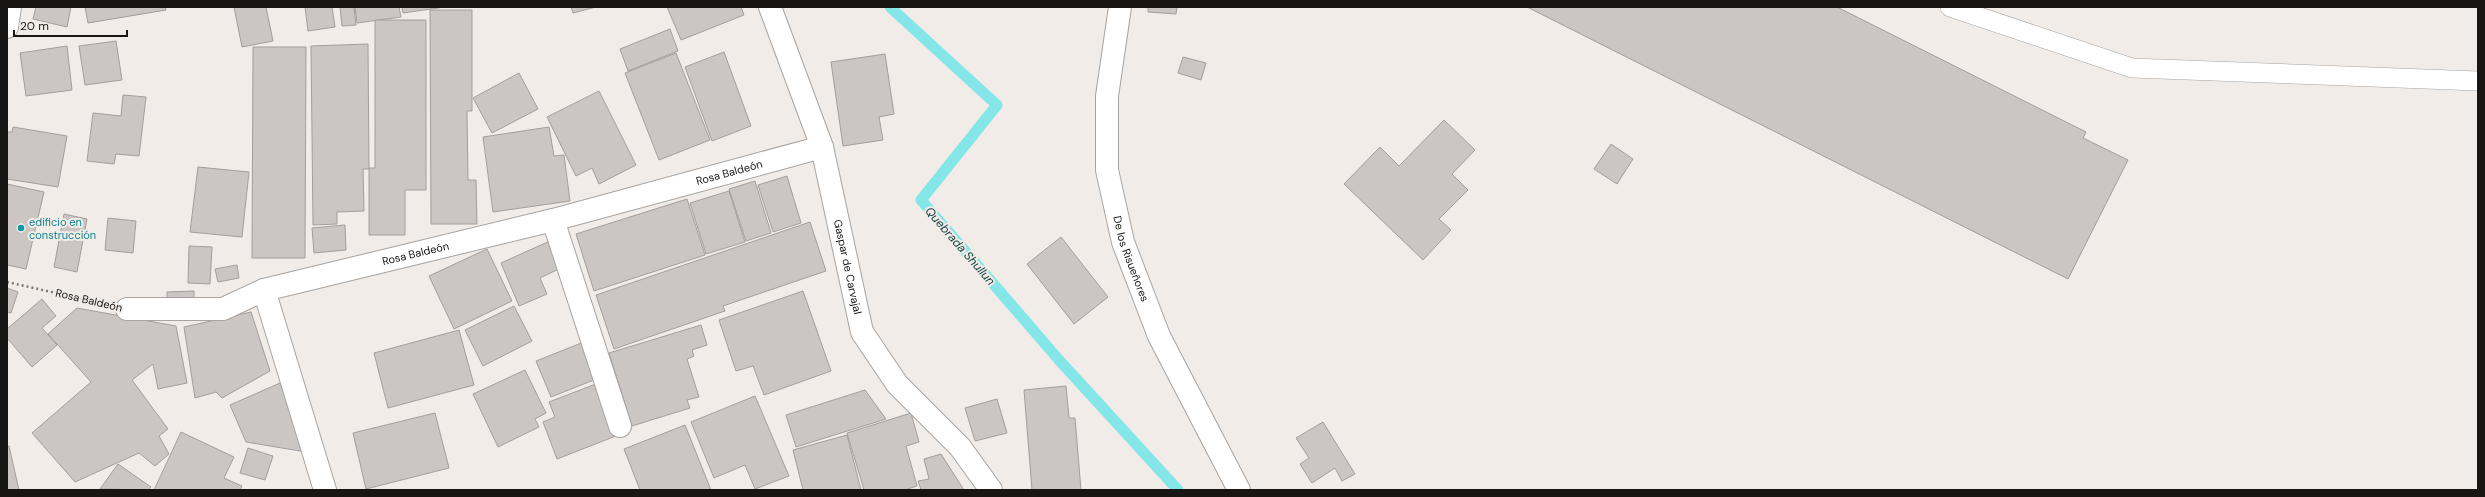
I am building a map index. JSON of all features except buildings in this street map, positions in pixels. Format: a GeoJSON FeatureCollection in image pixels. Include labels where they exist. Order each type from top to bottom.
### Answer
{"type":"FeatureCollection","features":[{"type":"Feature","properties":{"kind":"street"},"geometry":{"type":"LineString","coordinates":[[7,27],[10,7]]}},
{"type":"Feature","properties":{"kind":"street","name":"Gaspar de Carvajal"},"geometry":{"type":"LineString","coordinates":[[770,7],[822,147],[862,332],[897,384],[960,447],[991,490]]}},
{"type":"Feature","properties":{"kind":"street","name":"De los Risueñores"},"geometry":{"type":"LineString","coordinates":[[1120,7],[1108,96],[1107,170],[1122,242],[1159,336],[1239,490]]}},
{"type":"Feature","properties":{"kind":"street","name":"Rosa Baldeón"},"geometry":{"type":"LineString","coordinates":[[127,309],[223,308],[264,290],[553,220],[822,147]]}},
{"type":"Feature","properties":{"kind":"street"},"geometry":{"type":"LineString","coordinates":[[553,220],[620,426]]}},
{"type":"Feature","properties":{"kind":"street"},"geometry":{"type":"LineString","coordinates":[[264,290],[325,490]]}},
{"type":"Feature","properties":{"kind":"lane"},"geometry":{"type":"LineString","coordinates":[[1950,7],[2132,68],[2478,81]]}},
{"type":"Feature","properties":{"kind":"path","name":"Rosa Baldeón"},"geometry":{"type":"LineString","coordinates":[[7,282],[127,309]]}},
{"type":"Feature","properties":{"kind":"waterway","name":"Quebrada Shullun"},"geometry":{"type":"LineString","coordinates":[[890,7],[997,105],[921,200],[1059,360],[1178,490]]}},
{"type":"Feature","properties":{"kind":"place","name":"edificio en construcción"},"geometry":{"type":"Point","coordinates":[21,228]}}]}
